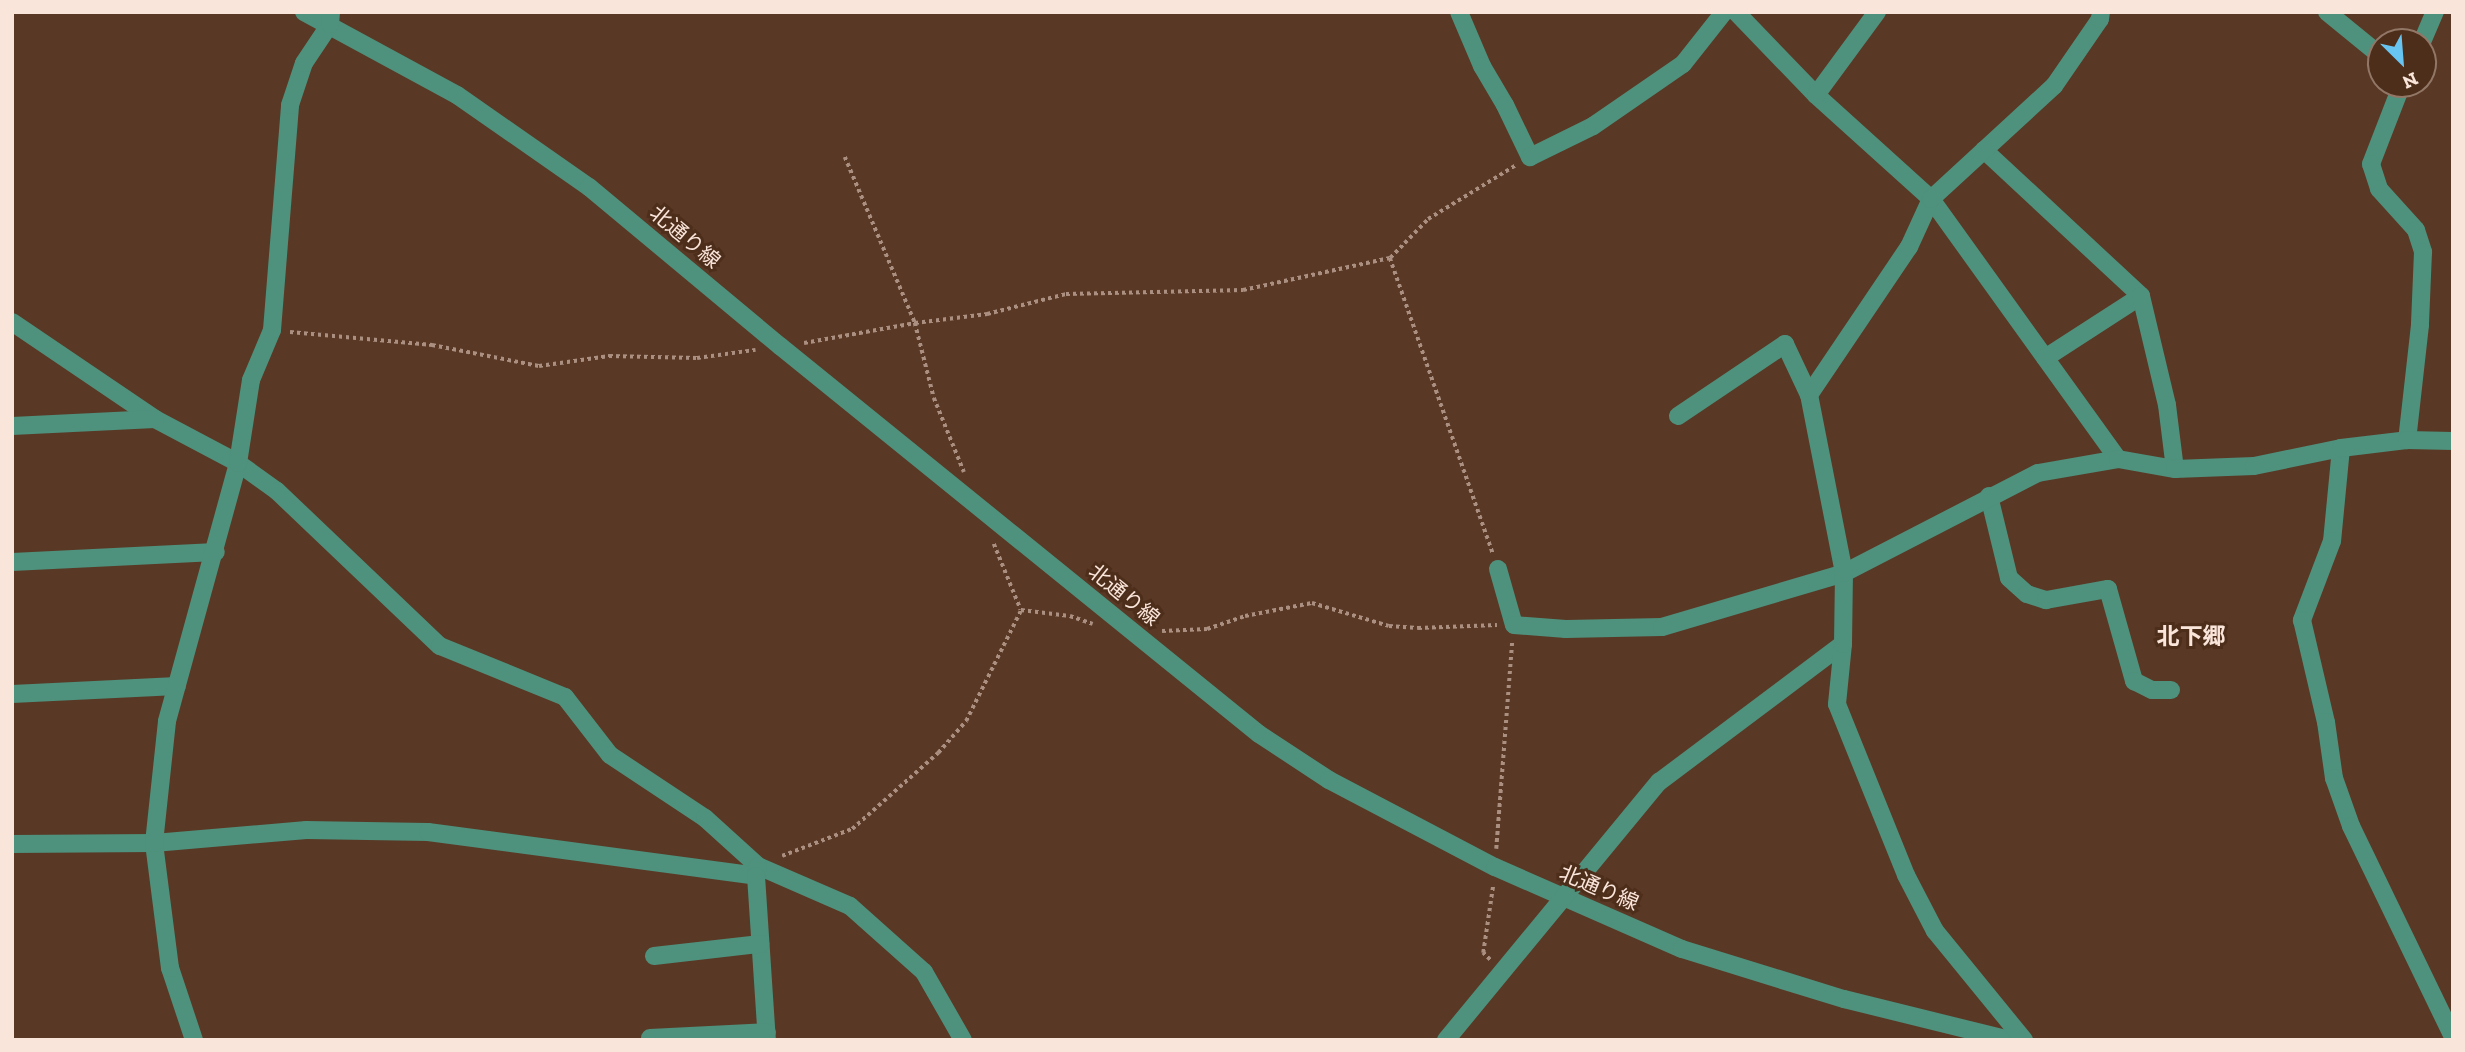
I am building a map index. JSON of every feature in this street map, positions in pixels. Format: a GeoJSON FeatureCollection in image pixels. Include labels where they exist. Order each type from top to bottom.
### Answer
{"type":"FeatureCollection","features":[{"type":"Feature","properties":{"kind":"street","name":"北通り線"},"geometry":{"type":"LineString","coordinates":[[304,12],[330,18],[457,94],[589,187],[780,346],[1259,734],[1329,780],[1495,867],[1682,948],[1844,999],[2010,1040]]}},
{"type":"Feature","properties":{"kind":"street"},"geometry":{"type":"LineString","coordinates":[[1459,12],[1482,66],[1506,105],[1530,157],[1593,125],[1683,64],[1724,12]]}},
{"type":"Feature","properties":{"kind":"street"},"geometry":{"type":"LineString","coordinates":[[1736,12],[1816,95],[1931,199],[2118,459]]}},
{"type":"Feature","properties":{"kind":"street"},"geometry":{"type":"LineString","coordinates":[[1816,95],[1877,12]]}},
{"type":"Feature","properties":{"kind":"street"},"geometry":{"type":"LineString","coordinates":[[1809,395],[1909,247],[1931,199],[2053,86],[2100,19],[2101,12]]}},
{"type":"Feature","properties":{"kind":"street"},"geometry":{"type":"LineString","coordinates":[[2327,12],[2367,45]]}},
{"type":"Feature","properties":{"kind":"street"},"geometry":{"type":"LineString","coordinates":[[194,1040],[170,968],[154,843],[167,721],[216,552],[238,464],[251,380],[272,330],[290,105],[304,63],[330,18]]}},
{"type":"Feature","properties":{"kind":"street"},"geometry":{"type":"LineString","coordinates":[[2397,98],[2371,164],[2379,189],[2416,230],[2423,252],[2420,325],[2407,440]]}},
{"type":"Feature","properties":{"kind":"street"},"geometry":{"type":"LineString","coordinates":[[1984,150],[2141,296],[2167,405],[2175,469]]}},
{"type":"Feature","properties":{"kind":"street"},"geometry":{"type":"LineString","coordinates":[[2045,358],[2141,296]]}},
{"type":"Feature","properties":{"kind":"street"},"geometry":{"type":"LineString","coordinates":[[12,322],[155,419],[238,464],[276,491],[440,646],[565,697],[610,755],[705,818],[757,871],[767,1036],[650,1038]]}},
{"type":"Feature","properties":{"kind":"street"},"geometry":{"type":"LineString","coordinates":[[1678,416],[1785,344],[1809,395],[1844,573],[1843,644],[1837,704],[1906,875],[1935,931],[2024,1040]]}},
{"type":"Feature","properties":{"kind":"street"},"geometry":{"type":"LineString","coordinates":[[12,426],[155,419]]}},
{"type":"Feature","properties":{"kind":"street"},"geometry":{"type":"LineString","coordinates":[[1498,569],[1514,625],[1566,629],[1662,627],[1844,573],[2038,473],[2118,459],[2175,469],[2253,466],[2340,448],[2407,440],[2453,441]]}},
{"type":"Feature","properties":{"kind":"street"},"geometry":{"type":"LineString","coordinates":[[2340,448],[2332,541],[2302,620],[2326,722],[2334,778],[2351,827],[2453,1037]]}},
{"type":"Feature","properties":{"kind":"street"},"geometry":{"type":"LineString","coordinates":[[1989,496],[2009,578],[2027,594],[2046,600],[2108,589],[2134,681],[2152,690],[2171,690]]}},
{"type":"Feature","properties":{"kind":"street"},"geometry":{"type":"LineString","coordinates":[[12,562],[216,552]]}},
{"type":"Feature","properties":{"kind":"street"},"geometry":{"type":"LineString","coordinates":[[1446,1040],[1659,782],[1843,644]]}},
{"type":"Feature","properties":{"kind":"street"},"geometry":{"type":"LineString","coordinates":[[12,694],[177,686]]}},
{"type":"Feature","properties":{"kind":"street"},"geometry":{"type":"LineString","coordinates":[[12,844],[154,843],[306,830],[428,832],[757,871],[850,905],[924,972],[963,1040]]}},
{"type":"Feature","properties":{"kind":"street"},"geometry":{"type":"LineString","coordinates":[[654,956],[761,944]]}},
{"type":"Feature","properties":{"kind":"path"},"geometry":{"type":"LineString","coordinates":[[845,157],[915,323],[934,398],[978,505]]}},
{"type":"Feature","properties":{"kind":"path"},"geometry":{"type":"LineString","coordinates":[[272,330],[432,345],[539,366],[608,356],[697,358],[987,314],[1066,294],[1243,289],[1390,258],[1428,219],[1530,157]]}},
{"type":"Feature","properties":{"kind":"path"},"geometry":{"type":"LineString","coordinates":[[1390,258],[1498,569]]}},
{"type":"Feature","properties":{"kind":"path"},"geometry":{"type":"LineString","coordinates":[[757,871],[852,830],[929,762],[966,721],[1021,610],[992,540]]}},
{"type":"Feature","properties":{"kind":"path"},"geometry":{"type":"LineString","coordinates":[[1021,610],[1070,616],[1117,632],[1207,629],[1245,616],[1312,603],[1389,626],[1418,628],[1514,625],[1495,867],[1483,953],[1502,972]]}},
{"type":"Feature","properties":{"kind":"district","name":"北下郷"},"geometry":{"type":"Point","coordinates":[2191,636]}}]}
